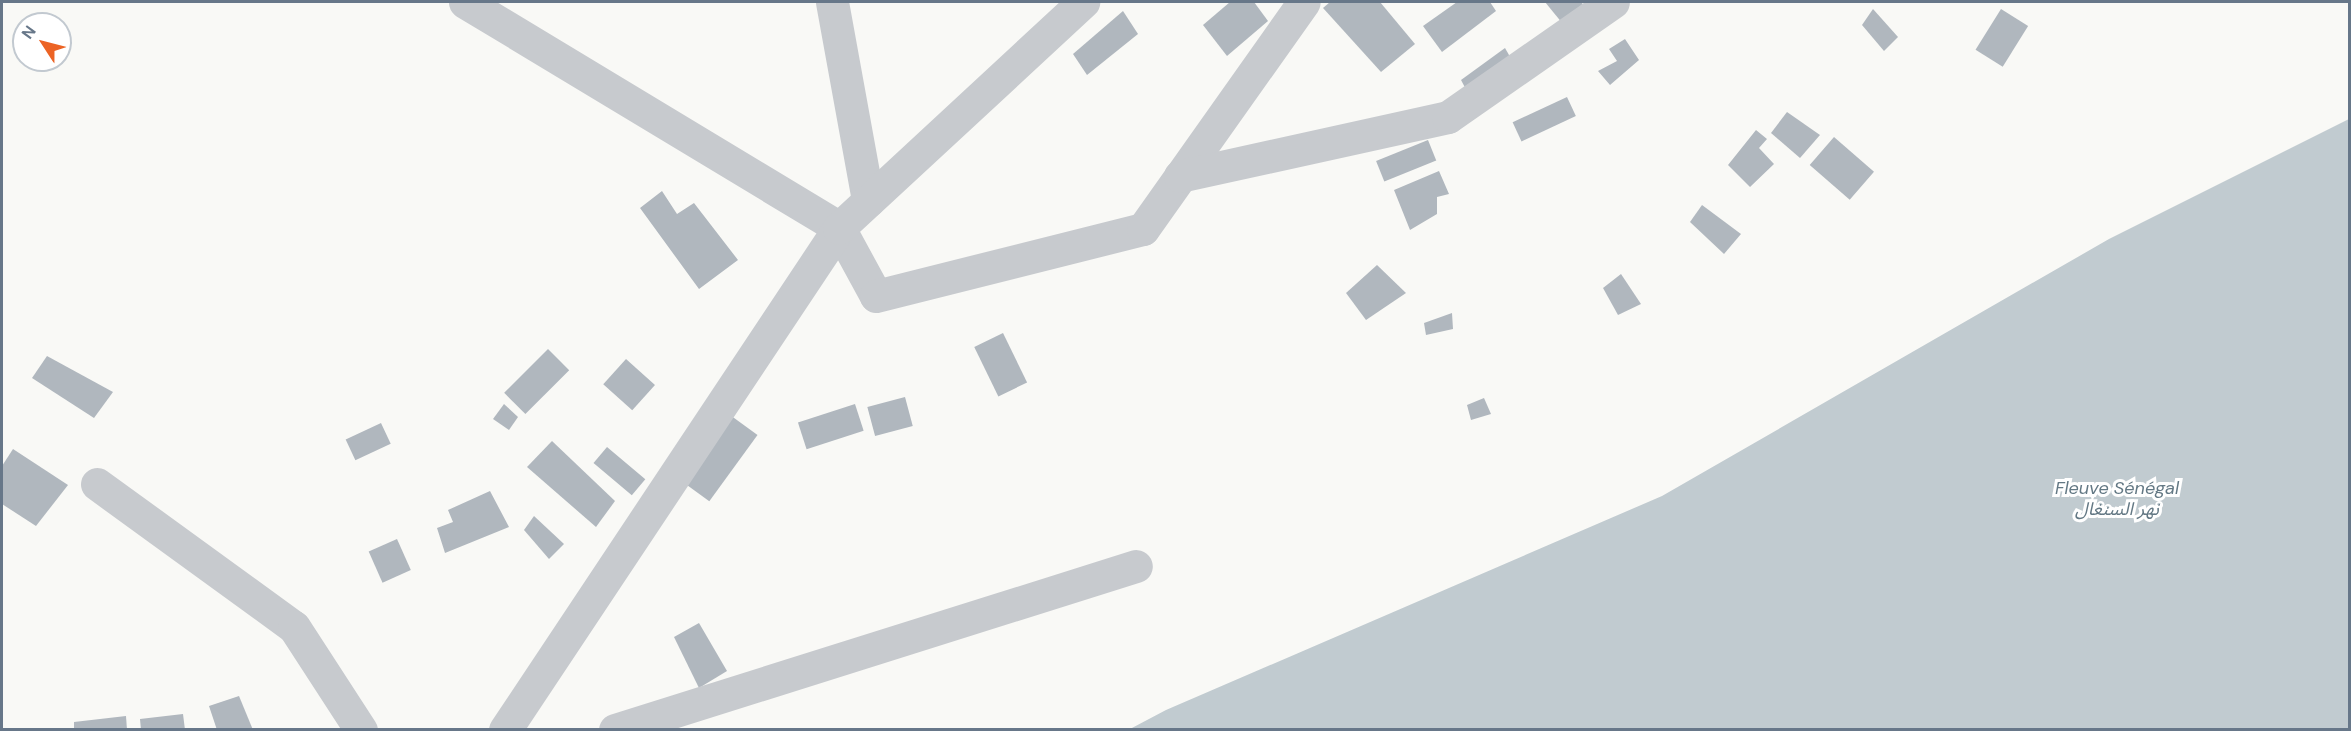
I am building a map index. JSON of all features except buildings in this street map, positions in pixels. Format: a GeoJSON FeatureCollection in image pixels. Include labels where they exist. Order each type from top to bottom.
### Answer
{"type":"FeatureCollection","features":[{"type":"Feature","properties":{"kind":"street"},"geometry":{"type":"LineString","coordinates":[[465,2],[839,228],[876,296],[1143,229],[1304,2]]}},
{"type":"Feature","properties":{"kind":"street"},"geometry":{"type":"LineString","coordinates":[[832,2],[868,201]]}},
{"type":"Feature","properties":{"kind":"street"},"geometry":{"type":"LineString","coordinates":[[506,729],[839,228],[1083,2]]}},
{"type":"Feature","properties":{"kind":"street"},"geometry":{"type":"LineString","coordinates":[[1180,176],[1448,117],[1613,2]]}},
{"type":"Feature","properties":{"kind":"street"},"geometry":{"type":"LineString","coordinates":[[97,484],[294,627],[361,729]]}},
{"type":"Feature","properties":{"kind":"street"},"geometry":{"type":"LineString","coordinates":[[615,729],[1136,566]]}},
{"type":"Feature","properties":{"kind":"water","name":"Fleuve Sénégal نهر السنغال"},"geometry":{"type":"Polygon","coordinates":[[[2349,119],[2349,729],[1130,729],[1166,710],[1662,496],[2109,239],[2349,119]]]}}]}
